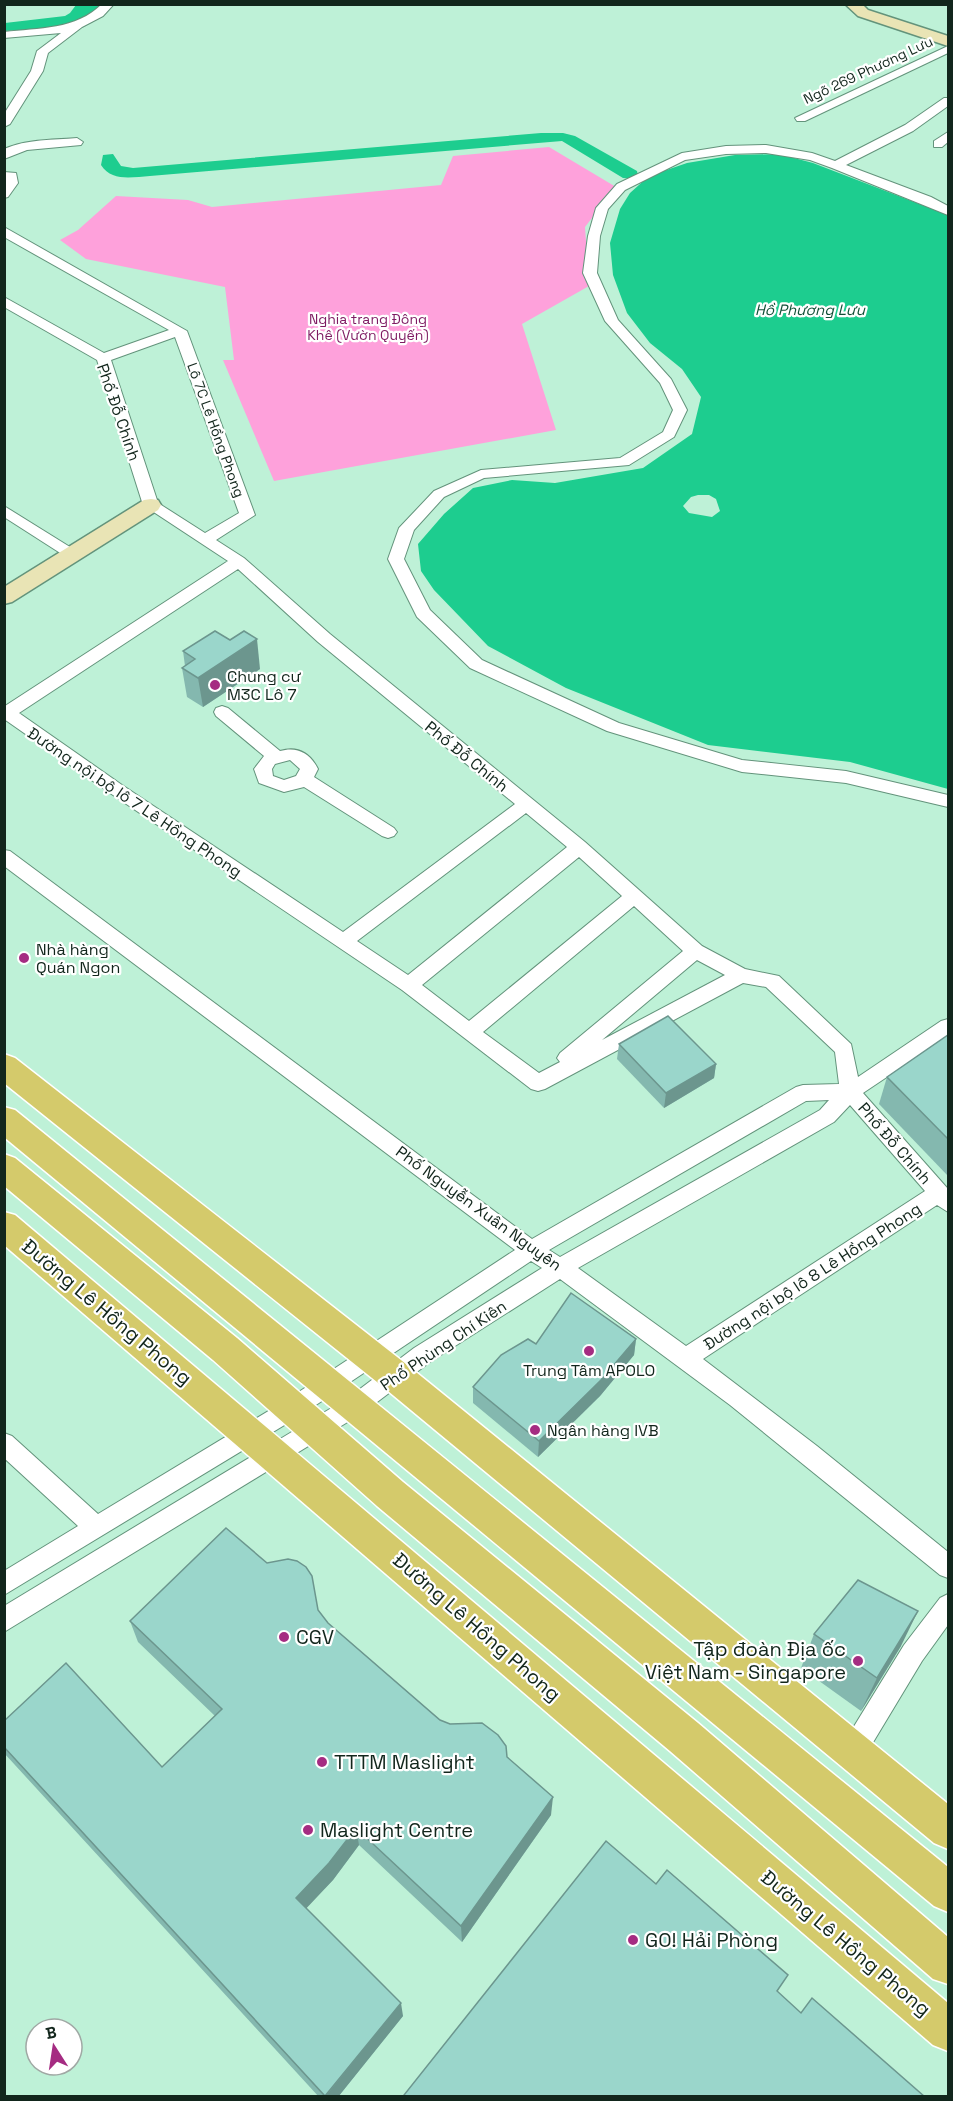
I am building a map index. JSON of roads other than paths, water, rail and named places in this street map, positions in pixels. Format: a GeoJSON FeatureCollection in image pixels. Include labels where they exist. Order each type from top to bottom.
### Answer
{"type":"FeatureCollection","features":[{"type":"Feature","properties":{"kind":"main road"},"geometry":{"type":"LineString","coordinates":[[4,1066],[382,1366],[948,1828]]}},
{"type":"Feature","properties":{"kind":"main road"},"geometry":{"type":"LineString","coordinates":[[4,1119],[948,1892]]}},
{"type":"Feature","properties":{"kind":"main road"},"geometry":{"type":"LineString","coordinates":[[4,1167],[305,1418],[390,1494],[684,1737],[948,1964]]}},
{"type":"Feature","properties":{"kind":"main road","name":"Đường Lê Hồng Phong"},"geometry":{"type":"LineString","coordinates":[[4,1225],[948,2030]]}},
{"type":"Feature","properties":{"kind":"street"},"geometry":{"type":"LineString","coordinates":[[4,124],[37,71],[43,51],[77,26],[102,12],[109,4]]}},
{"type":"Feature","properties":{"kind":"street"},"geometry":{"type":"LineString","coordinates":[[852,4],[863,13],[948,41]]}},
{"type":"Feature","properties":{"kind":"street"},"geometry":{"type":"LineString","coordinates":[[4,35],[77,26]]}},
{"type":"Feature","properties":{"kind":"street"},"geometry":{"type":"LineString","coordinates":[[49,30],[57,41]]}},
{"type":"Feature","properties":{"kind":"street","name":"Ngõ 269 Phương Lưu"},"geometry":{"type":"LineString","coordinates":[[801,118],[948,50]]}},
{"type":"Feature","properties":{"kind":"street"},"geometry":{"type":"LineString","coordinates":[[836,165],[909,128],[948,101]]}},
{"type":"Feature","properties":{"kind":"street"},"geometry":{"type":"LineString","coordinates":[[4,194],[12,183],[8,176],[4,155],[10,150],[77,142]]}},
{"type":"Feature","properties":{"kind":"street"},"geometry":{"type":"LineString","coordinates":[[948,212],[927,200],[836,165],[782,151],[748,149],[714,151],[682,157],[621,187],[602,208],[594,236],[590,273],[612,321],[666,382],[680,410],[669,434],[624,462],[481,474],[439,494],[407,528],[396,559],[423,613],[476,664],[613,727],[742,766],[846,777],[948,801]]}},
{"type":"Feature","properties":{"kind":"street"},"geometry":{"type":"LineString","coordinates":[[4,231],[180,331]]}},
{"type":"Feature","properties":{"kind":"street","name":"Phố Đỗ Chính"},"geometry":{"type":"LineString","coordinates":[[4,301],[103,358],[152,505],[239,561],[336,648],[579,847],[695,951],[741,975],[772,981],[844,1050],[850,1092],[944,1198]]}},
{"type":"Feature","properties":{"kind":"street"},"geometry":{"type":"LineString","coordinates":[[103,358],[180,331]]}},
{"type":"Feature","properties":{"kind":"street","name":"Lô 7C Lê Hồng Phong"},"geometry":{"type":"LineString","coordinates":[[180,331],[247,515],[204,540]]}},
{"type":"Feature","properties":{"kind":"street"},"geometry":{"type":"LineString","coordinates":[[4,597],[152,505]]}},
{"type":"Feature","properties":{"kind":"street"},"geometry":{"type":"LineString","coordinates":[[4,510],[73,555]]}},
{"type":"Feature","properties":{"kind":"street","name":"Đường nội bộ lô 7 Lê Hồng Phong"},"geometry":{"type":"LineString","coordinates":[[239,561],[11,710],[9,714],[126,796],[409,985],[538,1083]]}},
{"type":"Feature","properties":{"kind":"street"},"geometry":{"type":"LineString","coordinates":[[222,712],[275,756]]}},
{"type":"Feature","properties":{"kind":"street"},"geometry":{"type":"LineString","coordinates":[[290,754],[303,759],[309,768],[304,779],[292,786],[277,786],[266,779],[263,775],[265,764],[275,756],[290,754]]}},
{"type":"Feature","properties":{"kind":"street"},"geometry":{"type":"LineString","coordinates":[[304,779],[388,832]]}},
{"type":"Feature","properties":{"kind":"street"},"geometry":{"type":"LineString","coordinates":[[344,941],[527,804]]}},
{"type":"Feature","properties":{"kind":"street"},"geometry":{"type":"LineString","coordinates":[[409,985],[579,847]]}},
{"type":"Feature","properties":{"kind":"street","name":"Phố Nguyễn Xuân Nguyên"},"geometry":{"type":"LineString","coordinates":[[4,856],[531,1250],[561,1267],[686,1359],[835,1472],[948,1567]]}},
{"type":"Feature","properties":{"kind":"street"},"geometry":{"type":"LineString","coordinates":[[469,1032],[634,896]]}},
{"type":"Feature","properties":{"kind":"street"},"geometry":{"type":"LineString","coordinates":[[538,1083],[695,951]]}},
{"type":"Feature","properties":{"kind":"street"},"geometry":{"type":"LineString","coordinates":[[538,1083],[741,975]]}},
{"type":"Feature","properties":{"kind":"street","name":"Phố Phùng Chí Kiên"},"geometry":{"type":"LineString","coordinates":[[8,1583],[96,1528],[263,1444],[343,1395],[382,1366],[422,1355],[561,1267],[827,1116],[850,1092],[948,1026]]}},
{"type":"Feature","properties":{"kind":"street","name":"Phố Phùng Chí Kiên"},"geometry":{"type":"LineString","coordinates":[[4,1620],[31,1604],[263,1444],[343,1395],[531,1250],[803,1093],[850,1092]]}},
{"type":"Feature","properties":{"kind":"street","name":"Đường nội bộ lô 8 Lê Hồng Phong"},"geometry":{"type":"LineString","coordinates":[[686,1359],[944,1198]]}},
{"type":"Feature","properties":{"kind":"street"},"geometry":{"type":"LineString","coordinates":[[4,1443],[96,1528]]}},
{"type":"Feature","properties":{"kind":"street"},"geometry":{"type":"LineString","coordinates":[[8,1583],[31,1604]]}},
{"type":"Feature","properties":{"kind":"street"},"geometry":{"type":"LineString","coordinates":[[854,1750],[913,1653],[948,1606]]}},
{"type":"Feature","properties":{"kind":"water"},"geometry":{"type":"Polygon","coordinates":[[[76,5],[100,5],[93,13],[71,24],[5,31],[5,23],[65,16],[76,5]]]}},
{"type":"Feature","properties":{"kind":"water"},"geometry":{"type":"Polygon","coordinates":[[[563,133],[575,136],[637,171],[638,176],[634,179],[623,178],[562,141],[136,177],[111,174],[101,165],[103,155],[113,154],[121,166],[133,168],[563,133]]]}},
{"type":"Feature","properties":{"kind":"water","name":"Hồ Phương Lưu"},"geometry":{"type":"Polygon","coordinates":[[[779,154],[813,163],[948,215],[948,789],[850,762],[708,745],[566,688],[488,646],[434,590],[421,571],[418,544],[444,514],[473,488],[512,480],[555,483],[643,468],[692,434],[701,397],[682,369],[650,343],[627,313],[613,275],[610,243],[620,209],[630,193],[649,176],[687,163],[735,155],[779,154]],[[709,495],[691,497],[683,506],[689,513],[712,517],[720,511],[716,499],[709,495]]]}},
{"type":"Feature","properties":{"kind":"place","name":"Chung cư M3C Lô 7"},"geometry":{"type":"Point","coordinates":[215,685]}},
{"type":"Feature","properties":{"kind":"place","name":"Nhà hàng Quán Ngon"},"geometry":{"type":"Point","coordinates":[24,958]}},
{"type":"Feature","properties":{"kind":"place","name":"Trung Tâm APOLO"},"geometry":{"type":"Point","coordinates":[589,1351]}},
{"type":"Feature","properties":{"kind":"place","name":"Ngân hàng IVB"},"geometry":{"type":"Point","coordinates":[535,1430]}},
{"type":"Feature","properties":{"kind":"place","name":"CGV"},"geometry":{"type":"Point","coordinates":[284,1637]}},
{"type":"Feature","properties":{"kind":"place","name":"Tập đoàn Địa ốc Việt Nam - Singapore"},"geometry":{"type":"Point","coordinates":[858,1661]}},
{"type":"Feature","properties":{"kind":"place","name":"TTTM Maslight"},"geometry":{"type":"Point","coordinates":[322,1762]}},
{"type":"Feature","properties":{"kind":"place","name":"Maslight Centre"},"geometry":{"type":"Point","coordinates":[308,1830]}},
{"type":"Feature","properties":{"kind":"place","name":"GO! Hải Phòng"},"geometry":{"type":"Point","coordinates":[633,1940]}},
{"type":"Feature","properties":{"kind":"park label","name":"Nghia trang Đông Khê (Vườn Quyến)"},"geometry":{"type":"Point","coordinates":[368,328]}}]}
